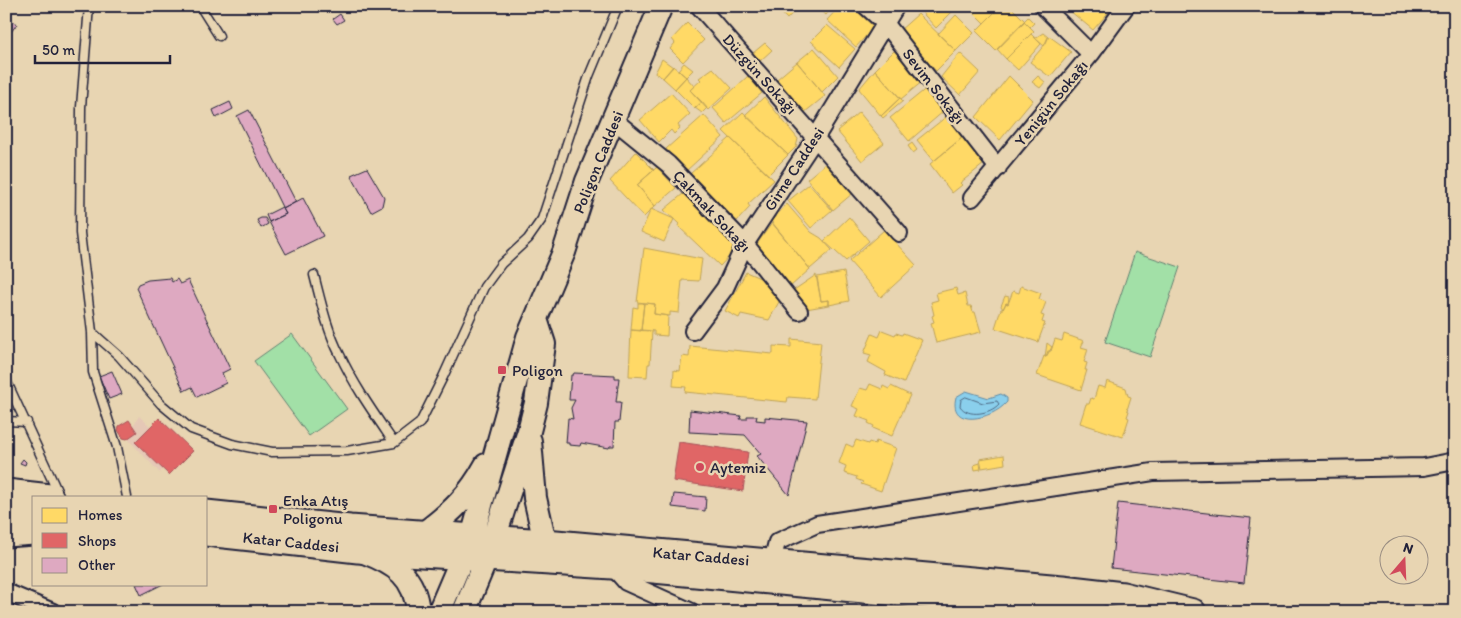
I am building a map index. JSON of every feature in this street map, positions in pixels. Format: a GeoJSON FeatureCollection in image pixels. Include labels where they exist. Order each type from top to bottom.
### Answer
{"type":"FeatureCollection","features":[{"type":"Feature","properties":{"kind":"main road"},"geometry":{"type":"LineString","coordinates":[[6,492],[41,496]]}},
{"type":"Feature","properties":{"kind":"main road","name":"Katar Caddesi"},"geometry":{"type":"LineString","coordinates":[[208,513],[350,528],[424,533],[479,548],[612,566],[771,571],[1123,595],[1194,612]]}},
{"type":"Feature","properties":{"kind":"main road"},"geometry":{"type":"LineString","coordinates":[[6,514],[32,516]]}},
{"type":"Feature","properties":{"kind":"main road"},"geometry":{"type":"LineString","coordinates":[[6,534],[32,532]]}},
{"type":"Feature","properties":{"kind":"main road","name":"Katar Caddesi"},"geometry":{"type":"LineString","coordinates":[[208,533],[358,550],[479,548],[545,542],[1092,612]]}},
{"type":"Feature","properties":{"kind":"street","name":"Poligon Caddesi"},"geometry":{"type":"LineString","coordinates":[[479,548],[499,442],[528,338],[564,252],[587,181],[661,6]]}},
{"type":"Feature","properties":{"kind":"street","name":"Düzgün Sokağı"},"geometry":{"type":"LineString","coordinates":[[699,6],[899,233]]}},
{"type":"Feature","properties":{"kind":"street","name":"Sevim Sokağı"},"geometry":{"type":"LineString","coordinates":[[866,6],[886,24],[998,168]]}},
{"type":"Feature","properties":{"kind":"street","name":"Girne Caddesi"},"geometry":{"type":"LineString","coordinates":[[693,331],[725,288],[745,244],[816,137],[896,6]]}},
{"type":"Feature","properties":{"kind":"street"},"geometry":{"type":"LineString","coordinates":[[1043,6],[1091,54]]}},
{"type":"Feature","properties":{"kind":"street","name":"Yenigün Sokağı"},"geometry":{"type":"LineString","coordinates":[[972,198],[1091,54],[1126,6]]}},
{"type":"Feature","properties":{"kind":"street","name":"Çakmak Sokağı"},"geometry":{"type":"LineString","coordinates":[[614,121],[668,164],[745,244],[799,311]]}},
{"type":"Feature","properties":{"kind":"street"},"geometry":{"type":"LineString","coordinates":[[439,612],[479,548],[529,431],[544,344],[536,319]]}},
{"type":"Feature","properties":{"kind":"street"},"geometry":{"type":"LineString","coordinates":[[529,431],[535,498],[545,542]]}},
{"type":"Feature","properties":{"kind":"street"},"geometry":{"type":"LineString","coordinates":[[424,533],[454,510],[465,498],[475,485],[499,442]]}},
{"type":"Feature","properties":{"kind":"street"},"geometry":{"type":"LineString","coordinates":[[771,571],[777,542],[817,524],[1144,473],[1424,467],[1455,461]]}},
{"type":"Feature","properties":{"kind":"street"},"geometry":{"type":"LineString","coordinates":[[464,612],[479,548]]}},
{"type":"Feature","properties":{"kind":"street"},"geometry":{"type":"LineString","coordinates":[[358,550],[392,565],[408,578],[413,587],[418,612]]}},
{"type":"Feature","properties":{"kind":"street"},"geometry":{"type":"LineString","coordinates":[[612,566],[626,582],[692,612]]}},
{"type":"Feature","properties":{"kind":"street"},"geometry":{"type":"LineString","coordinates":[[6,592],[53,612]]}},
{"type":"Feature","properties":{"kind":"lane"},"geometry":{"type":"LineString","coordinates":[[89,6],[80,106],[80,233],[92,332],[93,372],[117,447],[127,496]]}},
{"type":"Feature","properties":{"kind":"lane"},"geometry":{"type":"LineString","coordinates":[[200,6],[219,36]]}},
{"type":"Feature","properties":{"kind":"lane"},"geometry":{"type":"LineString","coordinates":[[92,332],[118,356],[161,404],[191,429],[232,444],[272,452],[338,452],[394,443],[420,424],[484,287],[501,264],[528,239],[542,219],[589,76],[618,6]]}},
{"type":"Feature","properties":{"kind":"lane"},"geometry":{"type":"LineString","coordinates":[[314,275],[321,303],[339,355],[360,393],[394,443]]}},
{"type":"Feature","properties":{"kind":"lane"},"geometry":{"type":"LineString","coordinates":[[6,380],[60,496]]}},
{"type":"Feature","properties":{"kind":"lane"},"geometry":{"type":"LineString","coordinates":[[6,421],[27,422]]}},
{"type":"Feature","properties":{"kind":"shaded area"},"geometry":{"type":"Polygon","coordinates":[[[139,416],[174,448],[160,473],[126,437],[139,416]]]}},
{"type":"Feature","properties":{"kind":"green space"},"geometry":{"type":"Polygon","coordinates":[[[1135,252],[1180,267],[1150,357],[1105,342],[1135,252]]]}},
{"type":"Feature","properties":{"kind":"green space"},"geometry":{"type":"Polygon","coordinates":[[[292,334],[347,409],[309,436],[254,361],[292,334]]]}},
{"type":"Feature","properties":{"kind":"water"},"geometry":{"type":"Polygon","coordinates":[[[966,391],[989,398],[1001,394],[1007,398],[1007,402],[992,413],[982,417],[965,417],[958,414],[955,407],[956,397],[966,391]]]}},
{"type":"Feature","properties":{"kind":"building: Homes"},"geometry":{"type":"Polygon","coordinates":[[[775,6],[799,6],[787,19],[775,6]]]}},
{"type":"Feature","properties":{"kind":"building: Homes"},"geometry":{"type":"Polygon","coordinates":[[[816,6],[834,6],[826,15],[816,6]]]}},
{"type":"Feature","properties":{"kind":"building: Homes"},"geometry":{"type":"Polygon","coordinates":[[[840,6],[851,6],[874,27],[856,47],[827,20],[840,6]]]}},
{"type":"Feature","properties":{"kind":"building: Homes"},"geometry":{"type":"Polygon","coordinates":[[[916,6],[951,6],[954,10],[936,28],[916,6]]]}},
{"type":"Feature","properties":{"kind":"building: Homes"},"geometry":{"type":"Polygon","coordinates":[[[970,6],[1001,6],[984,23],[970,9],[970,6]]]}},
{"type":"Feature","properties":{"kind":"building: Homes"},"geometry":{"type":"Polygon","coordinates":[[[1001,6],[1010,6],[1025,21],[996,51],[976,31],[1001,6]]]}},
{"type":"Feature","properties":{"kind":"building: Homes"},"geometry":{"type":"Polygon","coordinates":[[[1074,6],[1114,6],[1093,30],[1070,11],[1074,6]]]}},
{"type":"Feature","properties":{"kind":"building: Homes"},"geometry":{"type":"Polygon","coordinates":[[[918,14],[956,51],[936,71],[899,31],[918,14]]]}},
{"type":"Feature","properties":{"kind":"building: Homes"},"geometry":{"type":"Polygon","coordinates":[[[956,15],[974,33],[956,51],[938,34],[956,15]]]}},
{"type":"Feature","properties":{"kind":"building: Homes"},"geometry":{"type":"Polygon","coordinates":[[[1028,17],[1034,23],[1030,27],[1024,21],[1028,17]]]}},
{"type":"Feature","properties":{"kind":"building: Homes"},"geometry":{"type":"Polygon","coordinates":[[[1024,21],[1034,31],[1006,59],[997,49],[1024,21]]]}},
{"type":"Feature","properties":{"kind":"building: Homes"},"geometry":{"type":"Polygon","coordinates":[[[687,23],[704,40],[683,62],[670,49],[675,43],[672,39],[687,23]]]}},
{"type":"Feature","properties":{"kind":"building: Homes"},"geometry":{"type":"Polygon","coordinates":[[[827,25],[855,49],[839,67],[811,41],[827,25]]]}},
{"type":"Feature","properties":{"kind":"building: Homes"},"geometry":{"type":"Polygon","coordinates":[[[1043,33],[1048,37],[1044,46],[1035,38],[1043,33]]]}},
{"type":"Feature","properties":{"kind":"building: Homes"},"geometry":{"type":"Polygon","coordinates":[[[1031,34],[1041,44],[1018,70],[1006,59],[1031,34]]]}},
{"type":"Feature","properties":{"kind":"building: Homes"},"geometry":{"type":"Polygon","coordinates":[[[1049,36],[1071,52],[1050,77],[1030,62],[1046,43],[1049,36]]]}},
{"type":"Feature","properties":{"kind":"building: Homes"},"geometry":{"type":"Polygon","coordinates":[[[765,43],[772,50],[760,61],[753,53],[765,43]]]}},
{"type":"Feature","properties":{"kind":"building: Homes"},"geometry":{"type":"Polygon","coordinates":[[[814,48],[838,76],[822,92],[797,62],[814,48]]]}},
{"type":"Feature","properties":{"kind":"building: Homes"},"geometry":{"type":"Polygon","coordinates":[[[894,51],[923,81],[901,99],[875,70],[894,51]]]}},
{"type":"Feature","properties":{"kind":"building: Homes"},"geometry":{"type":"Polygon","coordinates":[[[960,53],[980,72],[960,95],[941,77],[960,53]]]}},
{"type":"Feature","properties":{"kind":"building: Homes"},"geometry":{"type":"Polygon","coordinates":[[[662,59],[673,67],[663,78],[655,73],[662,59]]]}},
{"type":"Feature","properties":{"kind":"building: Homes"},"geometry":{"type":"Polygon","coordinates":[[[797,62],[825,96],[805,112],[777,79],[797,62]]]}},
{"type":"Feature","properties":{"kind":"building: Homes"},"geometry":{"type":"Polygon","coordinates":[[[684,63],[693,70],[686,77],[678,70],[684,63]]]}},
{"type":"Feature","properties":{"kind":"building: Homes"},"geometry":{"type":"Polygon","coordinates":[[[673,66],[686,77],[675,89],[663,78],[673,66]]]}},
{"type":"Feature","properties":{"kind":"building: Homes"},"geometry":{"type":"Polygon","coordinates":[[[713,68],[732,88],[708,110],[690,90],[701,80],[699,78],[713,68]]]}},
{"type":"Feature","properties":{"kind":"building: Homes"},"geometry":{"type":"Polygon","coordinates":[[[875,70],[900,98],[881,116],[859,89],[875,70]]]}},
{"type":"Feature","properties":{"kind":"building: Homes"},"geometry":{"type":"Polygon","coordinates":[[[748,76],[762,93],[726,123],[713,108],[748,76]]]}},
{"type":"Feature","properties":{"kind":"building: Homes"},"geometry":{"type":"Polygon","coordinates":[[[1009,76],[1033,100],[1000,140],[976,117],[1009,76]]]}},
{"type":"Feature","properties":{"kind":"building: Homes"},"geometry":{"type":"Polygon","coordinates":[[[1038,76],[1045,82],[1040,88],[1032,82],[1038,76]]]}},
{"type":"Feature","properties":{"kind":"building: Homes"},"geometry":{"type":"Polygon","coordinates":[[[686,77],[694,86],[690,90],[702,102],[695,109],[675,89],[686,77]]]}},
{"type":"Feature","properties":{"kind":"building: Homes"},"geometry":{"type":"Polygon","coordinates":[[[928,87],[944,111],[909,141],[890,118],[928,87]]]}},
{"type":"Feature","properties":{"kind":"building: Homes"},"geometry":{"type":"Polygon","coordinates":[[[671,93],[690,114],[678,125],[680,128],[674,134],[671,130],[659,142],[640,120],[671,93]]]}},
{"type":"Feature","properties":{"kind":"building: Homes"},"geometry":{"type":"Polygon","coordinates":[[[764,97],[798,139],[796,147],[788,155],[745,115],[764,97]]]}},
{"type":"Feature","properties":{"kind":"building: Homes"},"geometry":{"type":"Polygon","coordinates":[[[900,98],[903,101],[883,118],[881,116],[900,98]]]}},
{"type":"Feature","properties":{"kind":"building: Homes"},"geometry":{"type":"Polygon","coordinates":[[[702,102],[707,108],[702,113],[695,108],[702,102]]]}},
{"type":"Feature","properties":{"kind":"building: Homes"},"geometry":{"type":"Polygon","coordinates":[[[743,112],[788,155],[768,175],[723,131],[743,112]]]}},
{"type":"Feature","properties":{"kind":"building: Homes"},"geometry":{"type":"Polygon","coordinates":[[[859,112],[884,143],[862,161],[837,131],[859,112]]]}},
{"type":"Feature","properties":{"kind":"building: Homes"},"geometry":{"type":"Polygon","coordinates":[[[704,115],[723,137],[686,171],[666,149],[704,115]]]}},
{"type":"Feature","properties":{"kind":"building: Homes"},"geometry":{"type":"Polygon","coordinates":[[[947,116],[963,137],[934,161],[917,140],[947,116]]]}},
{"type":"Feature","properties":{"kind":"building: Homes"},"geometry":{"type":"Polygon","coordinates":[[[963,137],[984,164],[960,183],[962,185],[952,193],[930,164],[963,137]]]}},
{"type":"Feature","properties":{"kind":"building: Homes"},"geometry":{"type":"Polygon","coordinates":[[[730,138],[774,180],[748,204],[750,207],[737,221],[690,174],[730,138]]]}},
{"type":"Feature","properties":{"kind":"building: Homes"},"geometry":{"type":"Polygon","coordinates":[[[912,143],[917,150],[913,153],[908,146],[912,143]]]}},
{"type":"Feature","properties":{"kind":"building: Homes"},"geometry":{"type":"Polygon","coordinates":[[[636,152],[654,170],[637,185],[655,206],[644,217],[610,181],[636,152]]]}},
{"type":"Feature","properties":{"kind":"building: Homes"},"geometry":{"type":"Polygon","coordinates":[[[826,163],[853,193],[833,210],[807,179],[826,163]]]}},
{"type":"Feature","properties":{"kind":"building: Homes"},"geometry":{"type":"Polygon","coordinates":[[[657,167],[676,188],[655,206],[637,185],[657,167]]]}},
{"type":"Feature","properties":{"kind":"building: Homes"},"geometry":{"type":"Polygon","coordinates":[[[809,184],[832,210],[811,228],[788,201],[809,184]]]}},
{"type":"Feature","properties":{"kind":"building: Homes"},"geometry":{"type":"Polygon","coordinates":[[[684,193],[734,242],[735,250],[720,266],[664,210],[684,193]]]}},
{"type":"Feature","properties":{"kind":"building: Homes"},"geometry":{"type":"Polygon","coordinates":[[[787,204],[811,232],[821,238],[832,250],[810,269],[771,221],[787,204]]]}},
{"type":"Feature","properties":{"kind":"building: Homes"},"geometry":{"type":"Polygon","coordinates":[[[651,209],[674,219],[664,242],[641,232],[651,209]]]}},
{"type":"Feature","properties":{"kind":"building: Homes"},"geometry":{"type":"Polygon","coordinates":[[[849,217],[869,241],[846,261],[824,241],[849,217]]]}},
{"type":"Feature","properties":{"kind":"building: Homes"},"geometry":{"type":"Polygon","coordinates":[[[772,223],[810,269],[790,287],[754,248],[772,223]]]}},
{"type":"Feature","properties":{"kind":"building: Homes"},"geometry":{"type":"Polygon","coordinates":[[[884,230],[916,265],[881,297],[849,261],[884,230]]]}},
{"type":"Feature","properties":{"kind":"building: Homes"},"geometry":{"type":"Polygon","coordinates":[[[644,248],[702,259],[699,281],[682,280],[679,313],[670,312],[670,316],[654,314],[655,304],[637,302],[644,248]]]}},
{"type":"Feature","properties":{"kind":"building: Homes"},"geometry":{"type":"Polygon","coordinates":[[[746,272],[769,282],[780,300],[769,320],[741,314],[739,318],[725,311],[746,272]]]}},
{"type":"Feature","properties":{"kind":"building: Homes"},"geometry":{"type":"Polygon","coordinates":[[[844,272],[849,301],[829,305],[829,300],[821,301],[817,277],[844,272]]]}},
{"type":"Feature","properties":{"kind":"building: Homes"},"geometry":{"type":"Polygon","coordinates":[[[816,275],[821,301],[829,300],[829,305],[806,309],[794,290],[816,275]]]}},
{"type":"Feature","properties":{"kind":"building: Homes"},"geometry":{"type":"Polygon","coordinates":[[[1021,286],[1041,293],[1039,299],[1046,302],[1041,315],[1044,316],[1042,322],[1045,323],[1038,342],[995,328],[1001,309],[1003,309],[1006,303],[1008,304],[1013,291],[1019,293],[1021,286]]]}},
{"type":"Feature","properties":{"kind":"building: Homes"},"geometry":{"type":"Polygon","coordinates":[[[956,288],[958,295],[965,293],[968,306],[971,306],[973,312],[975,312],[981,332],[936,343],[931,323],[934,322],[932,316],[934,315],[931,302],[938,300],[936,293],[956,288]]]}},
{"type":"Feature","properties":{"kind":"building: Homes"},"geometry":{"type":"Polygon","coordinates":[[[1005,296],[1009,297],[1008,304],[1006,303],[1003,309],[1001,306],[1005,296]]]}},
{"type":"Feature","properties":{"kind":"building: Homes"},"geometry":{"type":"Polygon","coordinates":[[[638,303],[644,303],[641,331],[631,330],[633,307],[638,308],[638,303]]]}},
{"type":"Feature","properties":{"kind":"building: Homes"},"geometry":{"type":"Polygon","coordinates":[[[644,303],[655,304],[654,314],[668,316],[667,336],[654,335],[654,331],[641,330],[644,303]]]}},
{"type":"Feature","properties":{"kind":"building: Homes"},"geometry":{"type":"Polygon","coordinates":[[[631,330],[652,331],[650,364],[648,364],[647,377],[629,376],[631,330]]]}},
{"type":"Feature","properties":{"kind":"building: Homes"},"geometry":{"type":"Polygon","coordinates":[[[882,330],[895,335],[896,333],[902,335],[903,333],[922,340],[904,383],[885,375],[886,372],[868,362],[871,355],[864,353],[872,334],[879,337],[882,330]]]}},
{"type":"Feature","properties":{"kind":"building: Homes"},"geometry":{"type":"Polygon","coordinates":[[[1064,334],[1084,341],[1081,347],[1088,349],[1084,362],[1087,363],[1085,370],[1087,370],[1081,390],[1037,375],[1044,356],[1046,357],[1048,351],[1051,351],[1055,339],[1062,341],[1064,334]]]}},
{"type":"Feature","properties":{"kind":"building: Homes"},"geometry":{"type":"Polygon","coordinates":[[[791,339],[821,342],[815,399],[788,397],[787,402],[685,392],[686,387],[673,386],[674,370],[680,371],[682,356],[689,357],[690,346],[773,354],[773,346],[791,347],[791,339]]]}},
{"type":"Feature","properties":{"kind":"building: Homes"},"geometry":{"type":"Polygon","coordinates":[[[1047,343],[1052,347],[1045,357],[1047,343]]]}},
{"type":"Feature","properties":{"kind":"building: Homes"},"geometry":{"type":"Polygon","coordinates":[[[1107,381],[1126,388],[1128,396],[1131,397],[1127,410],[1129,411],[1127,417],[1129,418],[1123,437],[1080,423],[1086,404],[1089,404],[1091,398],[1094,399],[1098,386],[1105,388],[1107,381]]]}},
{"type":"Feature","properties":{"kind":"building: Homes"},"geometry":{"type":"Polygon","coordinates":[[[870,384],[882,389],[883,386],[889,389],[891,386],[910,395],[892,436],[873,428],[874,426],[868,423],[869,421],[856,416],[859,409],[852,406],[860,388],[867,390],[870,384]]]}},
{"type":"Feature","properties":{"kind":"building: Homes"},"geometry":{"type":"Polygon","coordinates":[[[856,440],[868,444],[869,442],[875,444],[876,441],[896,448],[881,491],[861,484],[863,482],[856,479],[857,477],[844,473],[846,466],[839,463],[846,444],[853,447],[856,440]]]}},
{"type":"Feature","properties":{"kind":"building: Homes"},"geometry":{"type":"Polygon","coordinates":[[[1004,455],[1005,464],[982,468],[980,459],[1004,455]]]}},
{"type":"Feature","properties":{"kind":"building: Homes"},"geometry":{"type":"Polygon","coordinates":[[[980,463],[981,469],[975,470],[974,465],[980,463]]]}},
{"type":"Feature","properties":{"kind":"building: Shops"},"geometry":{"type":"Polygon","coordinates":[[[159,418],[193,451],[169,475],[135,442],[159,418]]]}},
{"type":"Feature","properties":{"kind":"building: Shops"},"geometry":{"type":"Polygon","coordinates":[[[129,420],[137,432],[127,439],[123,438],[118,430],[119,426],[129,420]]]}},
{"type":"Feature","properties":{"kind":"building: Shops"},"geometry":{"type":"Polygon","coordinates":[[[679,442],[748,452],[743,491],[673,481],[679,442]]]}},
{"type":"Feature","properties":{"kind":"building: Other"},"geometry":{"type":"Polygon","coordinates":[[[340,14],[344,20],[337,24],[333,19],[340,14]]]}},
{"type":"Feature","properties":{"kind":"building: Other"},"geometry":{"type":"Polygon","coordinates":[[[6,16],[9,16],[8,19],[17,24],[11,32],[6,30],[6,16]]]}},
{"type":"Feature","properties":{"kind":"building: Other"},"geometry":{"type":"Polygon","coordinates":[[[230,102],[233,109],[216,118],[213,110],[230,102]]]}},
{"type":"Feature","properties":{"kind":"building: Other"},"geometry":{"type":"Polygon","coordinates":[[[249,110],[296,202],[283,209],[237,116],[249,110]]]}},
{"type":"Feature","properties":{"kind":"building: Other"},"geometry":{"type":"Polygon","coordinates":[[[367,168],[384,197],[382,206],[371,212],[351,175],[367,168]]]}},
{"type":"Feature","properties":{"kind":"building: Other"},"geometry":{"type":"Polygon","coordinates":[[[303,198],[323,236],[286,254],[269,222],[286,214],[283,209],[303,198]]]}},
{"type":"Feature","properties":{"kind":"building: Other"},"geometry":{"type":"Polygon","coordinates":[[[282,207],[286,214],[269,222],[266,215],[282,207]]]}},
{"type":"Feature","properties":{"kind":"building: Other"},"geometry":{"type":"Polygon","coordinates":[[[265,218],[268,224],[261,228],[257,220],[265,218]]]}},
{"type":"Feature","properties":{"kind":"building: Other"},"geometry":{"type":"Polygon","coordinates":[[[170,278],[172,282],[177,279],[180,284],[188,280],[230,369],[222,373],[226,383],[197,397],[192,387],[184,391],[136,288],[138,284],[148,280],[170,278]]]}},
{"type":"Feature","properties":{"kind":"building: Other"},"geometry":{"type":"Polygon","coordinates":[[[112,371],[122,394],[109,399],[99,376],[112,371]]]}},
{"type":"Feature","properties":{"kind":"building: Other"},"geometry":{"type":"Polygon","coordinates":[[[574,373],[615,375],[615,378],[619,378],[616,402],[621,402],[619,422],[615,422],[614,446],[609,448],[581,443],[580,446],[566,443],[568,418],[573,419],[571,408],[575,400],[569,400],[571,375],[574,373]]]}},
{"type":"Feature","properties":{"kind":"building: Other"},"geometry":{"type":"Polygon","coordinates":[[[690,410],[741,416],[740,419],[747,419],[747,416],[757,416],[756,420],[765,421],[765,417],[807,421],[789,495],[757,456],[761,454],[745,435],[689,432],[690,410]]]}},
{"type":"Feature","properties":{"kind":"building: Other"},"geometry":{"type":"Polygon","coordinates":[[[23,459],[26,462],[25,465],[20,463],[23,459]]]}},
{"type":"Feature","properties":{"kind":"building: Other"},"geometry":{"type":"Polygon","coordinates":[[[674,494],[706,497],[705,511],[672,507],[674,494]]]}},
{"type":"Feature","properties":{"kind":"building: Other"},"geometry":{"type":"Polygon","coordinates":[[[1118,503],[1251,518],[1244,583],[1111,568],[1118,503]]]}},
{"type":"Feature","properties":{"kind":"building: Other"},"geometry":{"type":"Polygon","coordinates":[[[137,586],[159,586],[141,595],[137,586]]]}},
{"type":"Feature","properties":{"kind":"place","name":"Poligon"},"geometry":{"type":"Point","coordinates":[502,370]}},
{"type":"Feature","properties":{"kind":"place","name":"Aytemiz"},"geometry":{"type":"Point","coordinates":[700,467]}},
{"type":"Feature","properties":{"kind":"place","name":"Enka Atış Poligonu"},"geometry":{"type":"Point","coordinates":[273,509]}}]}
